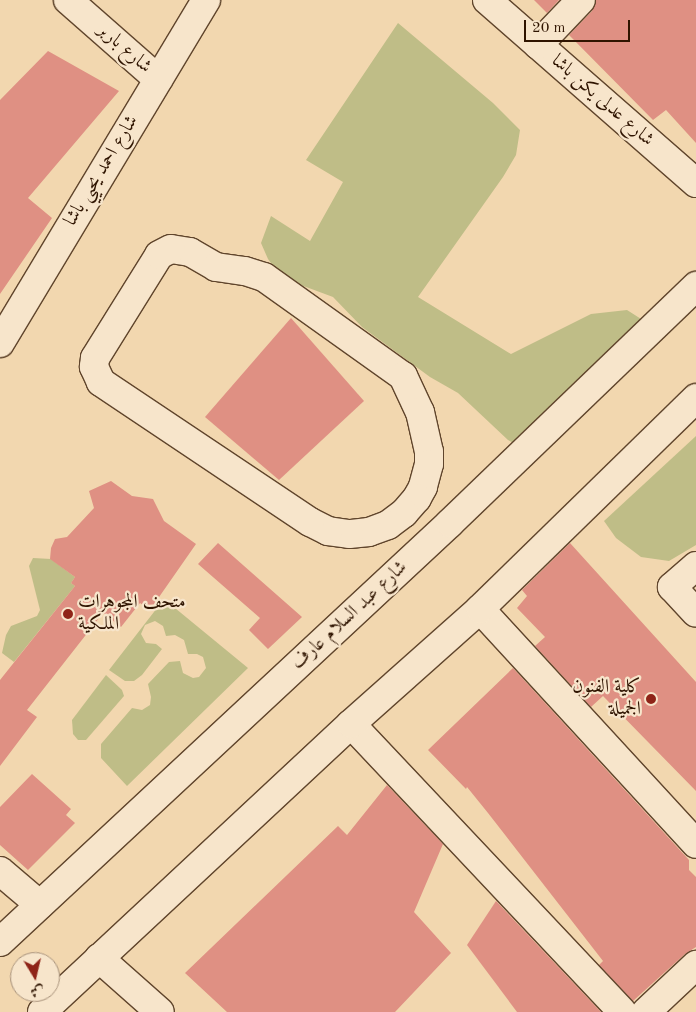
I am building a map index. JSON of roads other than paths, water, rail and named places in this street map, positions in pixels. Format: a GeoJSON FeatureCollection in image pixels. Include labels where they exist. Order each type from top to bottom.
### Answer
{"type":"FeatureCollection","features":[{"type":"Feature","properties":{"kind":"street","name":"شارع باربر"},"geometry":{"type":"LineString","coordinates":[[68,0],[158,78]]}},
{"type":"Feature","properties":{"kind":"street","name":"شارع احمد يحيي باشا"},"geometry":{"type":"LineString","coordinates":[[0,343],[206,0]]}},
{"type":"Feature","properties":{"kind":"street","name":"شارع عدلى يكن باشا"},"geometry":{"type":"LineString","coordinates":[[487,0],[696,182]]}},
{"type":"Feature","properties":{"kind":"street"},"geometry":{"type":"LineString","coordinates":[[538,45],[581,0]]}},
{"type":"Feature","properties":{"kind":"street"},"geometry":{"type":"LineString","coordinates":[[171,249],[181,249],[216,267],[246,271],[264,277],[404,376],[420,412],[429,452],[426,476],[417,498],[404,513],[388,525],[369,532],[349,534],[328,531],[310,522],[106,388],[97,375],[94,358],[159,255],[171,249]]}},
{"type":"Feature","properties":{"kind":"street","name":"شارع عبد السلام عارف"},"geometry":{"type":"LineString","coordinates":[[0,942],[450,523],[696,286]]}},
{"type":"Feature","properties":{"kind":"street"},"geometry":{"type":"LineString","coordinates":[[42,1012],[351,724],[480,609],[696,398]]}},
{"type":"Feature","properties":{"kind":"street"},"geometry":{"type":"LineString","coordinates":[[417,498],[450,523]]}},
{"type":"Feature","properties":{"kind":"street"},"geometry":{"type":"LineString","coordinates":[[696,566],[672,587],[696,613]]}},
{"type":"Feature","properties":{"kind":"street"},"geometry":{"type":"LineString","coordinates":[[480,609],[696,844]]}},
{"type":"Feature","properties":{"kind":"street"},"geometry":{"type":"LineString","coordinates":[[351,724],[622,1012]]}},
{"type":"Feature","properties":{"kind":"street"},"geometry":{"type":"LineString","coordinates":[[0,871],[40,905]]}},
{"type":"Feature","properties":{"kind":"street"},"geometry":{"type":"LineString","coordinates":[[99,958],[160,1012]]}},
{"type":"Feature","properties":{"kind":"street"},"geometry":{"type":"LineString","coordinates":[[646,1012],[696,965]]}},
{"type":"Feature","properties":{"kind":"place","name":"متحف المجوهرات الملكية"},"geometry":{"type":"Point","coordinates":[68,614]}},
{"type":"Feature","properties":{"kind":"place","name":"كلية الفنون الجميلة"},"geometry":{"type":"Point","coordinates":[651,699]}}]}
